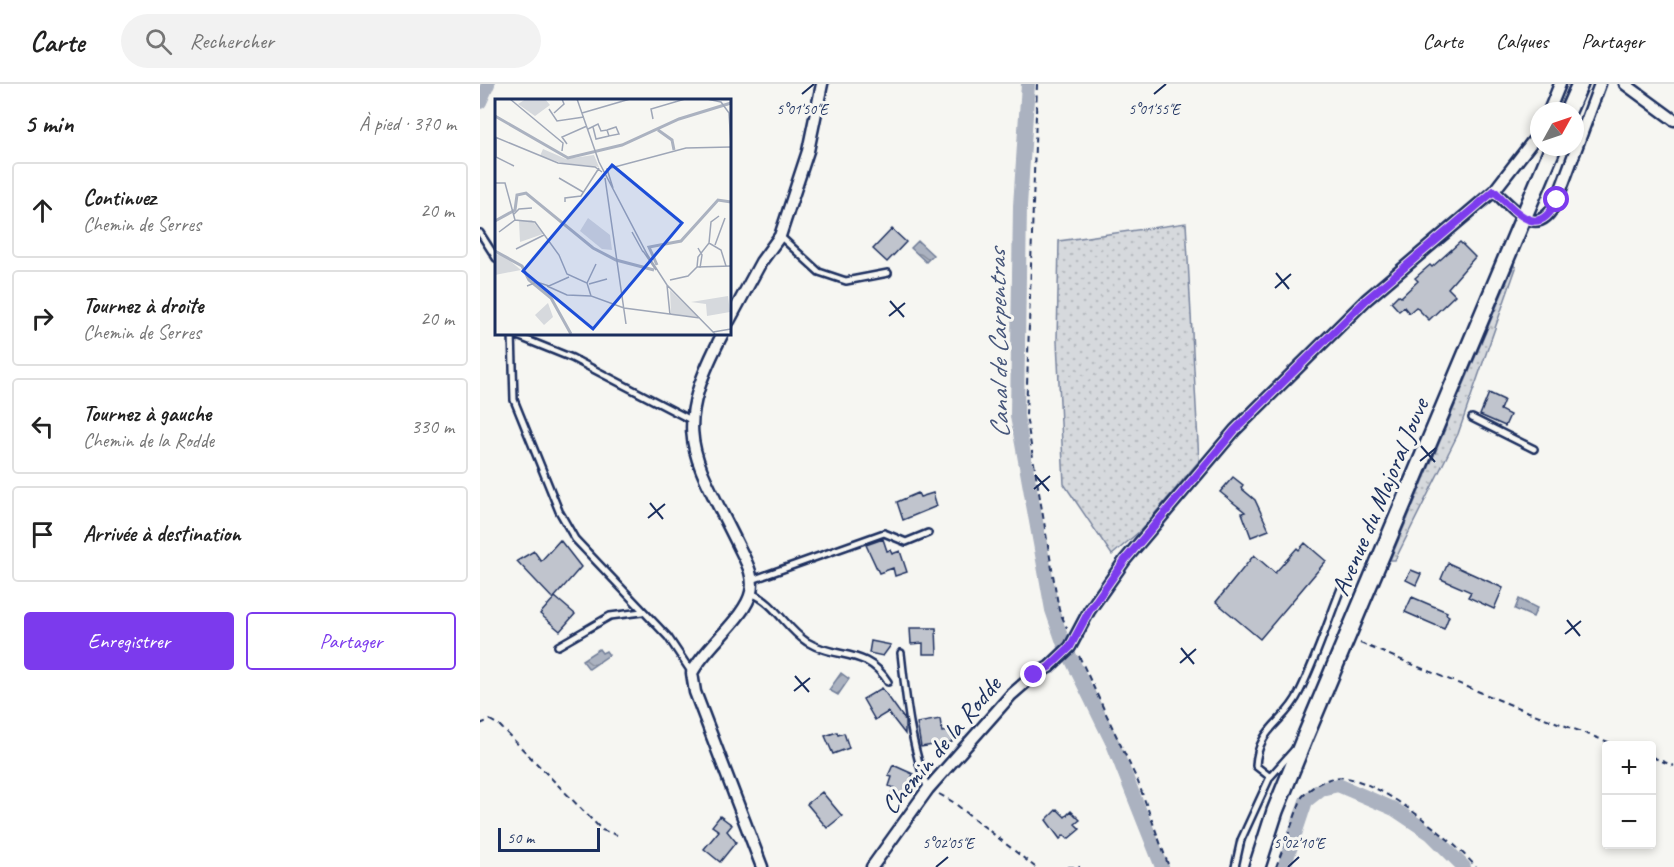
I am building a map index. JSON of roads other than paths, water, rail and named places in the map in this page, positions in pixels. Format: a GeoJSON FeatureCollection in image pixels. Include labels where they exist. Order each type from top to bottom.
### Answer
{"type":"FeatureCollection","features":[{"type":"Feature","properties":{"kind":"main road"},"geometry":{"type":"LineString","coordinates":[[1572,102],[1580,84]]}},
{"type":"Feature","properties":{"kind":"main road","name":"Avenue du Majoral Jouve"},"geometry":{"type":"LineString","coordinates":[[1257,867],[1275,811],[1305,737],[1549,156]]}},
{"type":"Feature","properties":{"kind":"street"},"geometry":{"type":"LineString","coordinates":[[730,319],[761,262],[780,236],[808,151],[822,84]]}},
{"type":"Feature","properties":{"kind":"street"},"geometry":{"type":"LineString","coordinates":[[1553,102],[1560,84]]}},
{"type":"Feature","properties":{"kind":"street"},"geometry":{"type":"LineString","coordinates":[[1494,191],[1524,218],[1539,221],[1548,216],[1600,84]]}},
{"type":"Feature","properties":{"kind":"street"},"geometry":{"type":"LineString","coordinates":[[1625,84],[1674,120]]}},
{"type":"Feature","properties":{"kind":"street","name":"Chemin de la Rodde"},"geometry":{"type":"LineString","coordinates":[[872,867],[928,789],[1011,695],[1072,645],[1089,611],[1125,560],[1235,430],[1366,300],[1494,191],[1530,145]]}},
{"type":"Feature","properties":{"kind":"street"},"geometry":{"type":"LineString","coordinates":[[723,334],[697,390],[691,420],[695,458],[749,567],[752,580],[751,593],[744,608],[705,653],[692,673],[695,692],[762,867]]}},
{"type":"Feature","properties":{"kind":"lane"},"geometry":{"type":"LineString","coordinates":[[480,233],[495,256]]}},
{"type":"Feature","properties":{"kind":"lane"},"geometry":{"type":"LineString","coordinates":[[780,236],[819,272],[846,281],[888,273]]}},
{"type":"Feature","properties":{"kind":"lane"},"geometry":{"type":"LineString","coordinates":[[512,334],[514,400],[559,511],[575,539],[668,637],[692,673]]}},
{"type":"Feature","properties":{"kind":"lane"},"geometry":{"type":"LineString","coordinates":[[518,334],[572,358],[691,420]]}},
{"type":"Feature","properties":{"kind":"lane"},"geometry":{"type":"LineString","coordinates":[[1472,418],[1534,449]]}},
{"type":"Feature","properties":{"kind":"lane"},"geometry":{"type":"LineString","coordinates":[[752,580],[884,533],[906,542],[928,533]]}},
{"type":"Feature","properties":{"kind":"lane"},"geometry":{"type":"LineString","coordinates":[[1270,777],[1256,766],[1257,749],[1268,730],[1298,696],[1342,586]]}},
{"type":"Feature","properties":{"kind":"lane"},"geometry":{"type":"LineString","coordinates":[[751,593],[767,599],[806,641],[826,651],[850,654],[875,664],[888,682]]}},
{"type":"Feature","properties":{"kind":"lane"},"geometry":{"type":"LineString","coordinates":[[558,646],[610,615],[642,612]]}},
{"type":"Feature","properties":{"kind":"lane"},"geometry":{"type":"LineString","coordinates":[[901,653],[906,703],[921,772],[928,789]]}},
{"type":"Feature","properties":{"kind":"lane"},"geometry":{"type":"LineString","coordinates":[[1235,867],[1241,840],[1270,777],[1305,737]]}},
{"type":"Feature","properties":{"kind":"water"},"geometry":{"type":"Polygon","coordinates":[[[918,241],[933,255],[926,262],[911,248],[918,241]]]}},
{"type":"Feature","properties":{"kind":"water"},"geometry":{"type":"Polygon","coordinates":[[[1519,599],[1537,608],[1533,617],[1515,609],[1519,599]]]}},
{"type":"Feature","properties":{"kind":"water"},"geometry":{"type":"Polygon","coordinates":[[[599,649],[602,653],[606,651],[609,655],[589,669],[582,660],[599,649]]]}},
{"type":"Feature","properties":{"kind":"water"},"geometry":{"type":"Polygon","coordinates":[[[841,673],[849,679],[838,695],[829,690],[841,673]]]}},
{"type":"Feature","properties":{"kind":"waterway","name":"Canal de Carpentras"},"geometry":{"type":"LineString","coordinates":[[480,102],[488,84]]}},
{"type":"Feature","properties":{"kind":"waterway","name":"Canal de Carpentras"},"geometry":{"type":"LineString","coordinates":[[1028,84],[1020,206],[1017,416],[1052,610],[1063,642],[1113,744],[1162,867]]}},
{"type":"Feature","properties":{"kind":"waterway","name":"Canal de Carpentras"},"geometry":{"type":"LineString","coordinates":[[1284,867],[1306,801],[1321,789],[1338,785],[1394,809],[1431,834],[1464,867]]}}]}
